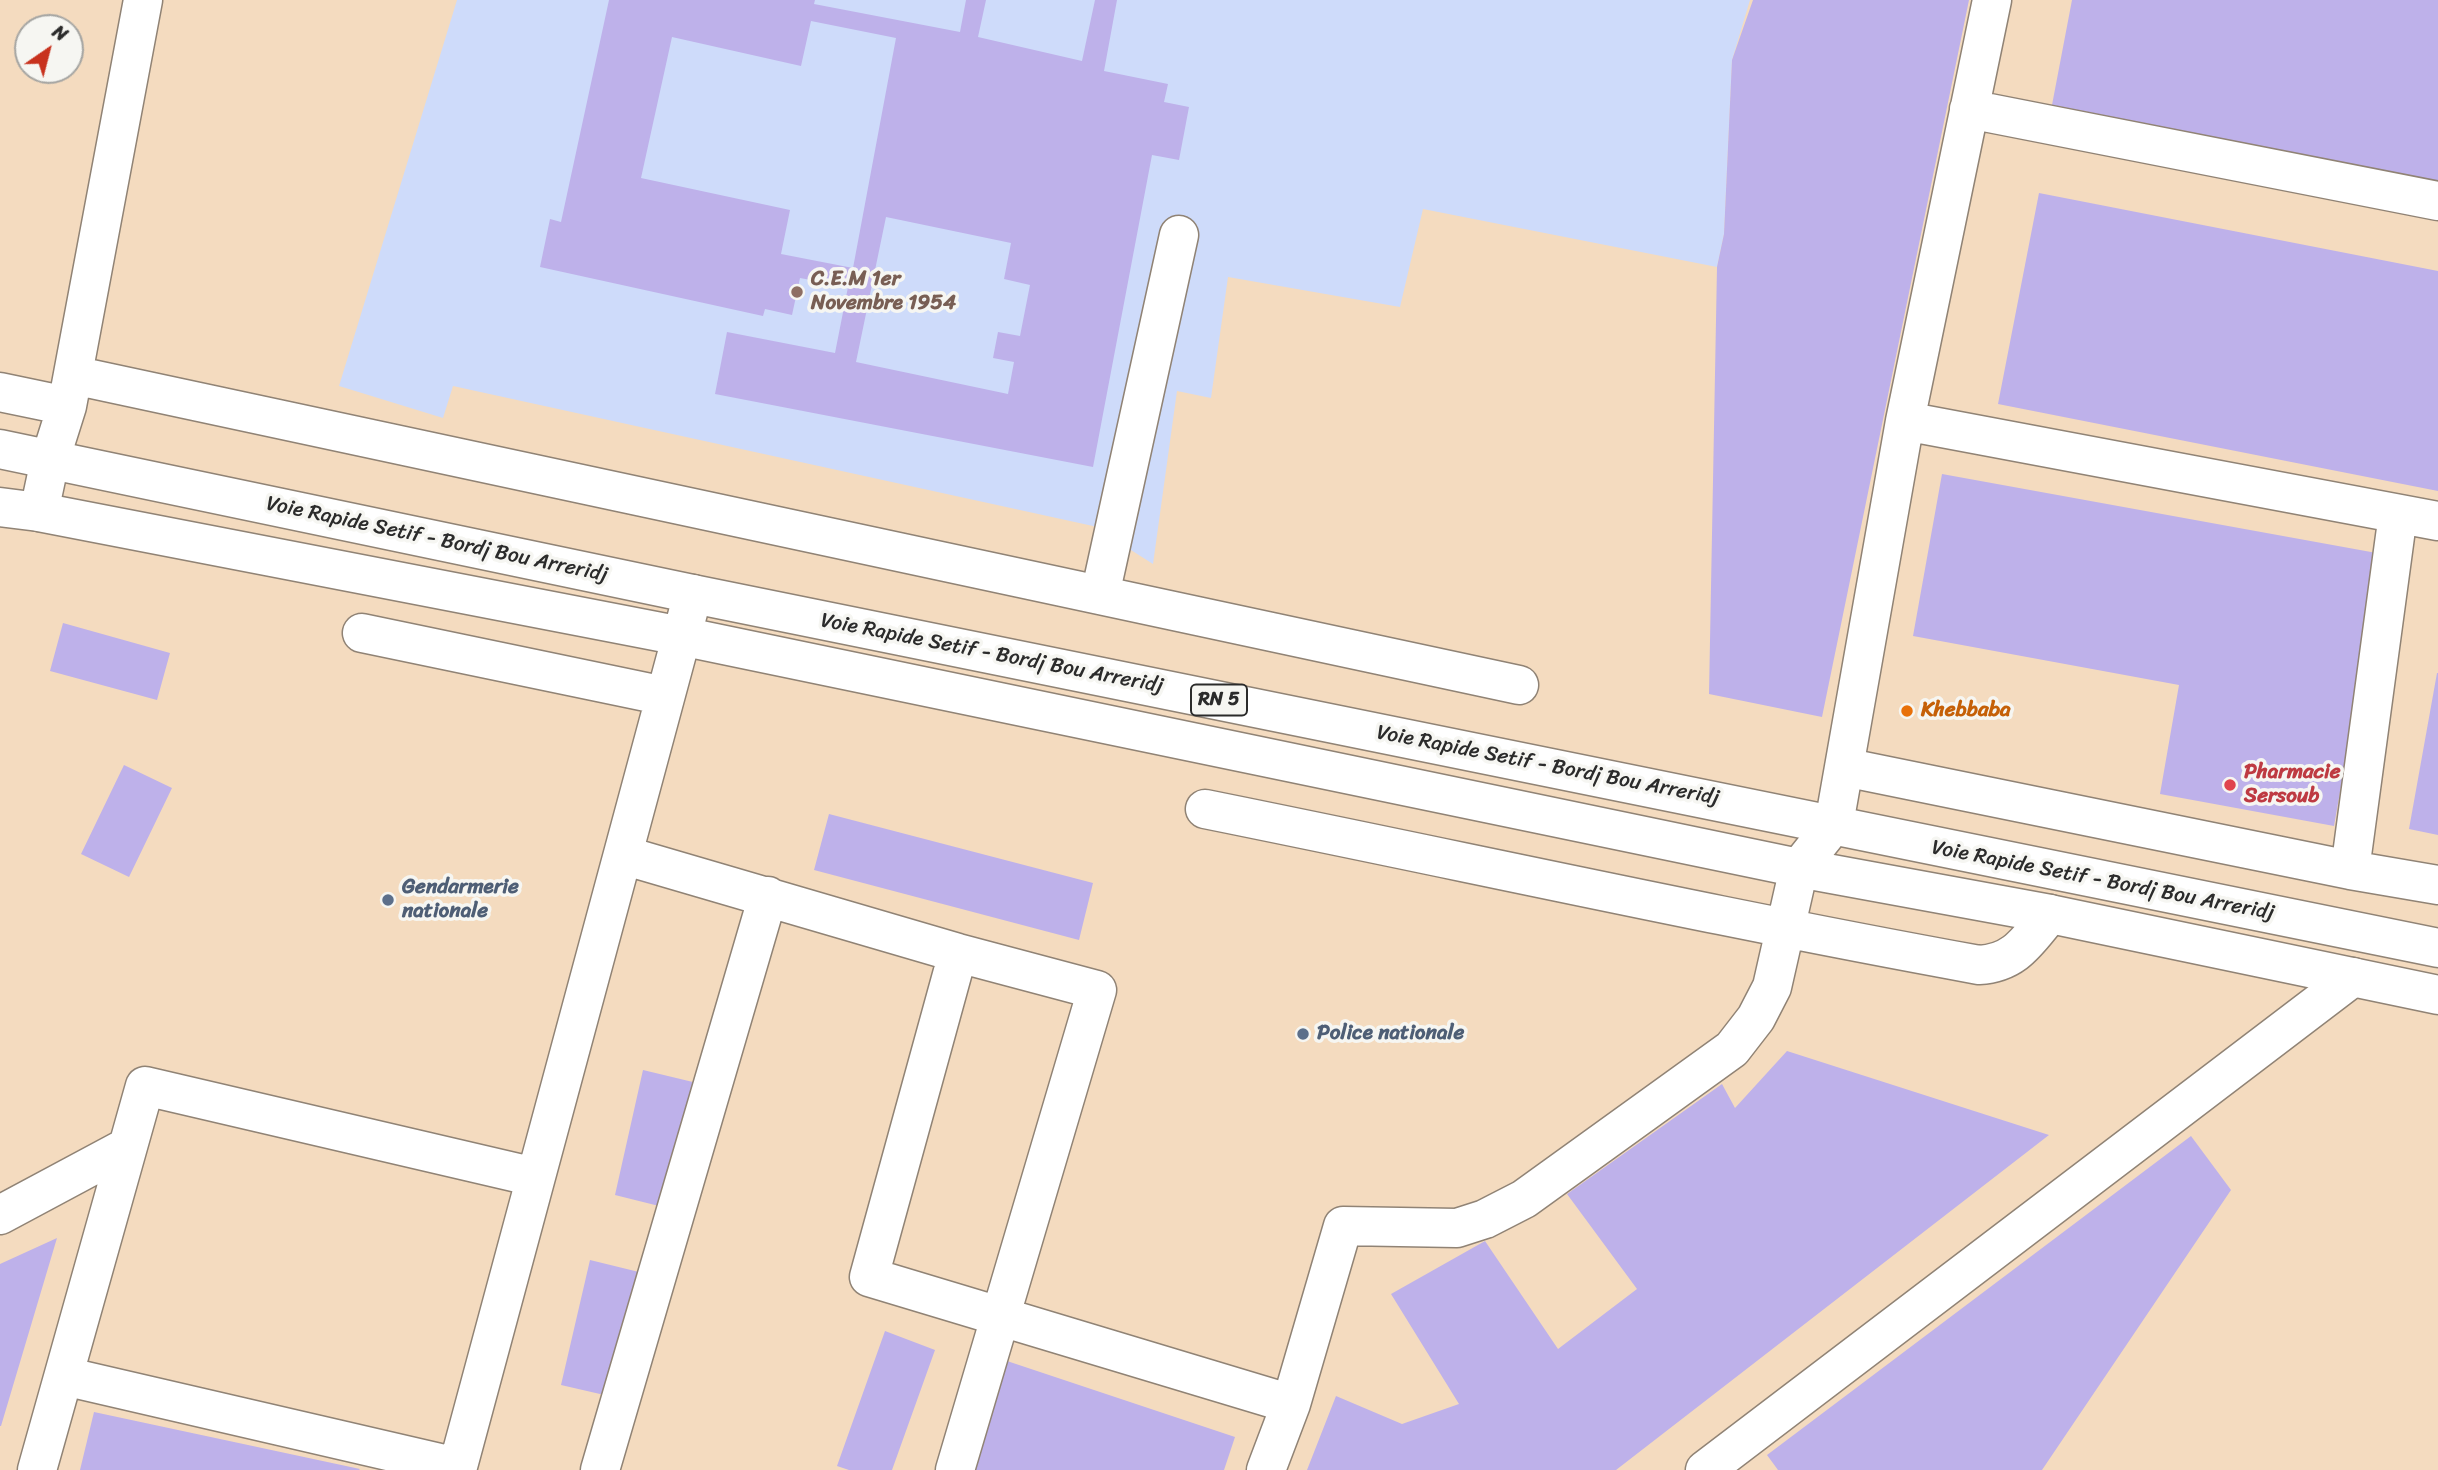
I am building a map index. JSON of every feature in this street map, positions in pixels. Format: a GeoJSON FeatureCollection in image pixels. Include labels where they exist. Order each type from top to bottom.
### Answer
{"type":"FeatureCollection","features":[{"type":"Feature","properties":{"kind":"main road"},"geometry":{"type":"LineString","coordinates":[[39,512],[50,460],[70,390],[143,0]]}},
{"type":"Feature","properties":{"kind":"main road"},"geometry":{"type":"LineString","coordinates":[[1266,1470],[1291,1404],[1343,1226],[1457,1228],[1485,1219],[1524,1199],[1732,1049],[1756,1018],[1772,987],[1799,868],[1834,824],[1905,421],[1992,0]]}},
{"type":"Feature","properties":{"kind":"main road"},"geometry":{"type":"LineString","coordinates":[[1969,109],[2438,201]]}},
{"type":"Feature","properties":{"kind":"main road"},"geometry":{"type":"LineString","coordinates":[[1100,595],[1179,235]]}},
{"type":"Feature","properties":{"kind":"main road"},"geometry":{"type":"LineString","coordinates":[[0,392],[70,390],[1100,595],[1519,685]]}},
{"type":"Feature","properties":{"kind":"main road"},"geometry":{"type":"LineString","coordinates":[[1905,421],[2438,521]]}},
{"type":"Feature","properties":{"kind":"main road","name":"Voie Rapide Setif - Bordj Bou Arreridj"},"geometry":{"type":"LineString","coordinates":[[0,449],[693,594],[2438,948]]}},
{"type":"Feature","properties":{"kind":"main road","name":"Voie Rapide Setif - Bordj Bou Arreridj"},"geometry":{"type":"LineString","coordinates":[[0,507],[39,512],[681,636],[1799,868],[2050,914],[2438,995]]}},
{"type":"Feature","properties":{"kind":"main road"},"geometry":{"type":"LineString","coordinates":[[2350,870],[2398,514]]}},
{"type":"Feature","properties":{"kind":"main road"},"geometry":{"type":"LineString","coordinates":[[64,1376],[457,1468],[693,594]]}},
{"type":"Feature","properties":{"kind":"main road"},"geometry":{"type":"LineString","coordinates":[[362,633],[665,696]]}},
{"type":"Feature","properties":{"kind":"main road"},"geometry":{"type":"LineString","coordinates":[[1844,767],[2350,870],[2438,885]]}},
{"type":"Feature","properties":{"kind":"main road"},"geometry":{"type":"LineString","coordinates":[[1205,809],[1586,886],[1787,930],[1979,965],[1995,964],[2010,958],[2050,914]]}},
{"type":"Feature","properties":{"kind":"main road"},"geometry":{"type":"LineString","coordinates":[[623,855],[958,953],[1097,990],[955,1470]]}},
{"type":"Feature","properties":{"kind":"main road"},"geometry":{"type":"LineString","coordinates":[[600,1470],[768,896]]}},
{"type":"Feature","properties":{"kind":"main road"},"geometry":{"type":"LineString","coordinates":[[958,953],[869,1277],[1291,1404]]}},
{"type":"Feature","properties":{"kind":"main road"},"geometry":{"type":"LineString","coordinates":[[1728,1463],[2353,977]]}},
{"type":"Feature","properties":{"kind":"main road"},"geometry":{"type":"LineString","coordinates":[[37,1470],[145,1086],[536,1177]]}},
{"type":"Feature","properties":{"kind":"main road"},"geometry":{"type":"LineString","coordinates":[[0,1215],[127,1147]]}},
{"type":"Feature","properties":{"kind":"shaded area","name":"C.E.M 1er Novembre 1954"},"geometry":{"type":"Polygon","coordinates":[[[457,0],[1750,0],[1732,60],[1724,234],[1717,267],[1423,209],[1400,307],[1228,277],[1211,398],[1177,391],[1153,564],[1093,526],[453,386],[443,418],[339,386],[457,0]]]}},
{"type":"Feature","properties":{"kind":"building"},"geometry":{"type":"Polygon","coordinates":[[[609,0],[815,0],[814,4],[960,32],[966,0],[986,0],[978,37],[1082,61],[1095,0],[1117,0],[1104,71],[1168,84],[1164,102],[1189,107],[1179,160],[1152,155],[1093,467],[715,394],[727,332],[835,353],[848,287],[800,278],[792,315],[765,309],[763,316],[540,267],[550,219],[561,222],[609,0]],[[811,21],[801,66],[672,37],[641,178],[790,210],[781,254],[853,268],[896,38],[811,21]],[[886,217],[856,362],[1008,394],[1014,362],[993,358],[998,332],[1020,336],[1030,285],[1004,279],[1011,243],[886,217]]]}},
{"type":"Feature","properties":{"kind":"building"},"geometry":{"type":"Polygon","coordinates":[[[1753,0],[1969,0],[1822,717],[1709,694],[1717,267],[1724,234],[1732,60],[1753,0]]]}},
{"type":"Feature","properties":{"kind":"building"},"geometry":{"type":"Polygon","coordinates":[[[2072,0],[2438,0],[2438,181],[2052,105],[2072,0]]]}},
{"type":"Feature","properties":{"kind":"building"},"geometry":{"type":"Polygon","coordinates":[[[2039,193],[2438,271],[2438,491],[1998,404],[2039,193]]]}},
{"type":"Feature","properties":{"kind":"building"},"geometry":{"type":"Polygon","coordinates":[[[1942,474],[2382,554],[2334,826],[2160,794],[2179,685],[1913,636],[1942,474]]]}},
{"type":"Feature","properties":{"kind":"building"},"geometry":{"type":"Polygon","coordinates":[[[63,623],[170,653],[157,700],[50,671],[63,623]]]}},
{"type":"Feature","properties":{"kind":"building"},"geometry":{"type":"Polygon","coordinates":[[[2438,673],[2438,835],[2409,829],[2438,673]]]}},
{"type":"Feature","properties":{"kind":"building"},"geometry":{"type":"Polygon","coordinates":[[[124,765],[172,788],[129,877],[81,854],[124,765]]]}},
{"type":"Feature","properties":{"kind":"building"},"geometry":{"type":"Polygon","coordinates":[[[829,814],[1093,883],[1079,940],[814,870],[829,814]]]}},
{"type":"Feature","properties":{"kind":"building"},"geometry":{"type":"Polygon","coordinates":[[[1787,1051],[2049,1135],[1616,1470],[1307,1470],[1336,1396],[1402,1424],[1459,1404],[1391,1294],[1485,1241],[1558,1349],[1637,1289],[1567,1194],[1722,1084],[1735,1108],[1787,1051]]]}},
{"type":"Feature","properties":{"kind":"building"},"geometry":{"type":"Polygon","coordinates":[[[643,1070],[697,1083],[667,1208],[615,1195],[643,1070]]]}},
{"type":"Feature","properties":{"kind":"building"},"geometry":{"type":"Polygon","coordinates":[[[2191,1136],[2231,1190],[2042,1470],[1778,1470],[1767,1455],[2191,1136]]]}},
{"type":"Feature","properties":{"kind":"building"},"geometry":{"type":"Polygon","coordinates":[[[57,1238],[1,1426],[0,1426],[0,1264],[57,1238]]]}},
{"type":"Feature","properties":{"kind":"building"},"geometry":{"type":"Polygon","coordinates":[[[590,1260],[643,1273],[613,1397],[561,1385],[590,1260]]]}},
{"type":"Feature","properties":{"kind":"building"},"geometry":{"type":"Polygon","coordinates":[[[885,1331],[935,1350],[892,1470],[849,1470],[837,1466],[885,1331]]]}},
{"type":"Feature","properties":{"kind":"building"},"geometry":{"type":"Polygon","coordinates":[[[1007,1361],[1235,1437],[1224,1470],[971,1470],[1007,1361]]]}},
{"type":"Feature","properties":{"kind":"building"},"geometry":{"type":"Polygon","coordinates":[[[94,1412],[360,1469],[80,1470],[94,1412]]]}},
{"type":"Feature","properties":{"kind":"place","name":"C.E.M 1er Novembre 1954"},"geometry":{"type":"Point","coordinates":[797,292]}},
{"type":"Feature","properties":{"kind":"place","name":"Khebbaba"},"geometry":{"type":"Point","coordinates":[1907,711]}},
{"type":"Feature","properties":{"kind":"place","name":"Pharmacie Sersoub"},"geometry":{"type":"Point","coordinates":[2230,785]}},
{"type":"Feature","properties":{"kind":"place","name":"Gendarmerie nationale"},"geometry":{"type":"Point","coordinates":[388,900]}},
{"type":"Feature","properties":{"kind":"place","name":"Police nationale"},"geometry":{"type":"Point","coordinates":[1303,1034]}}]}
